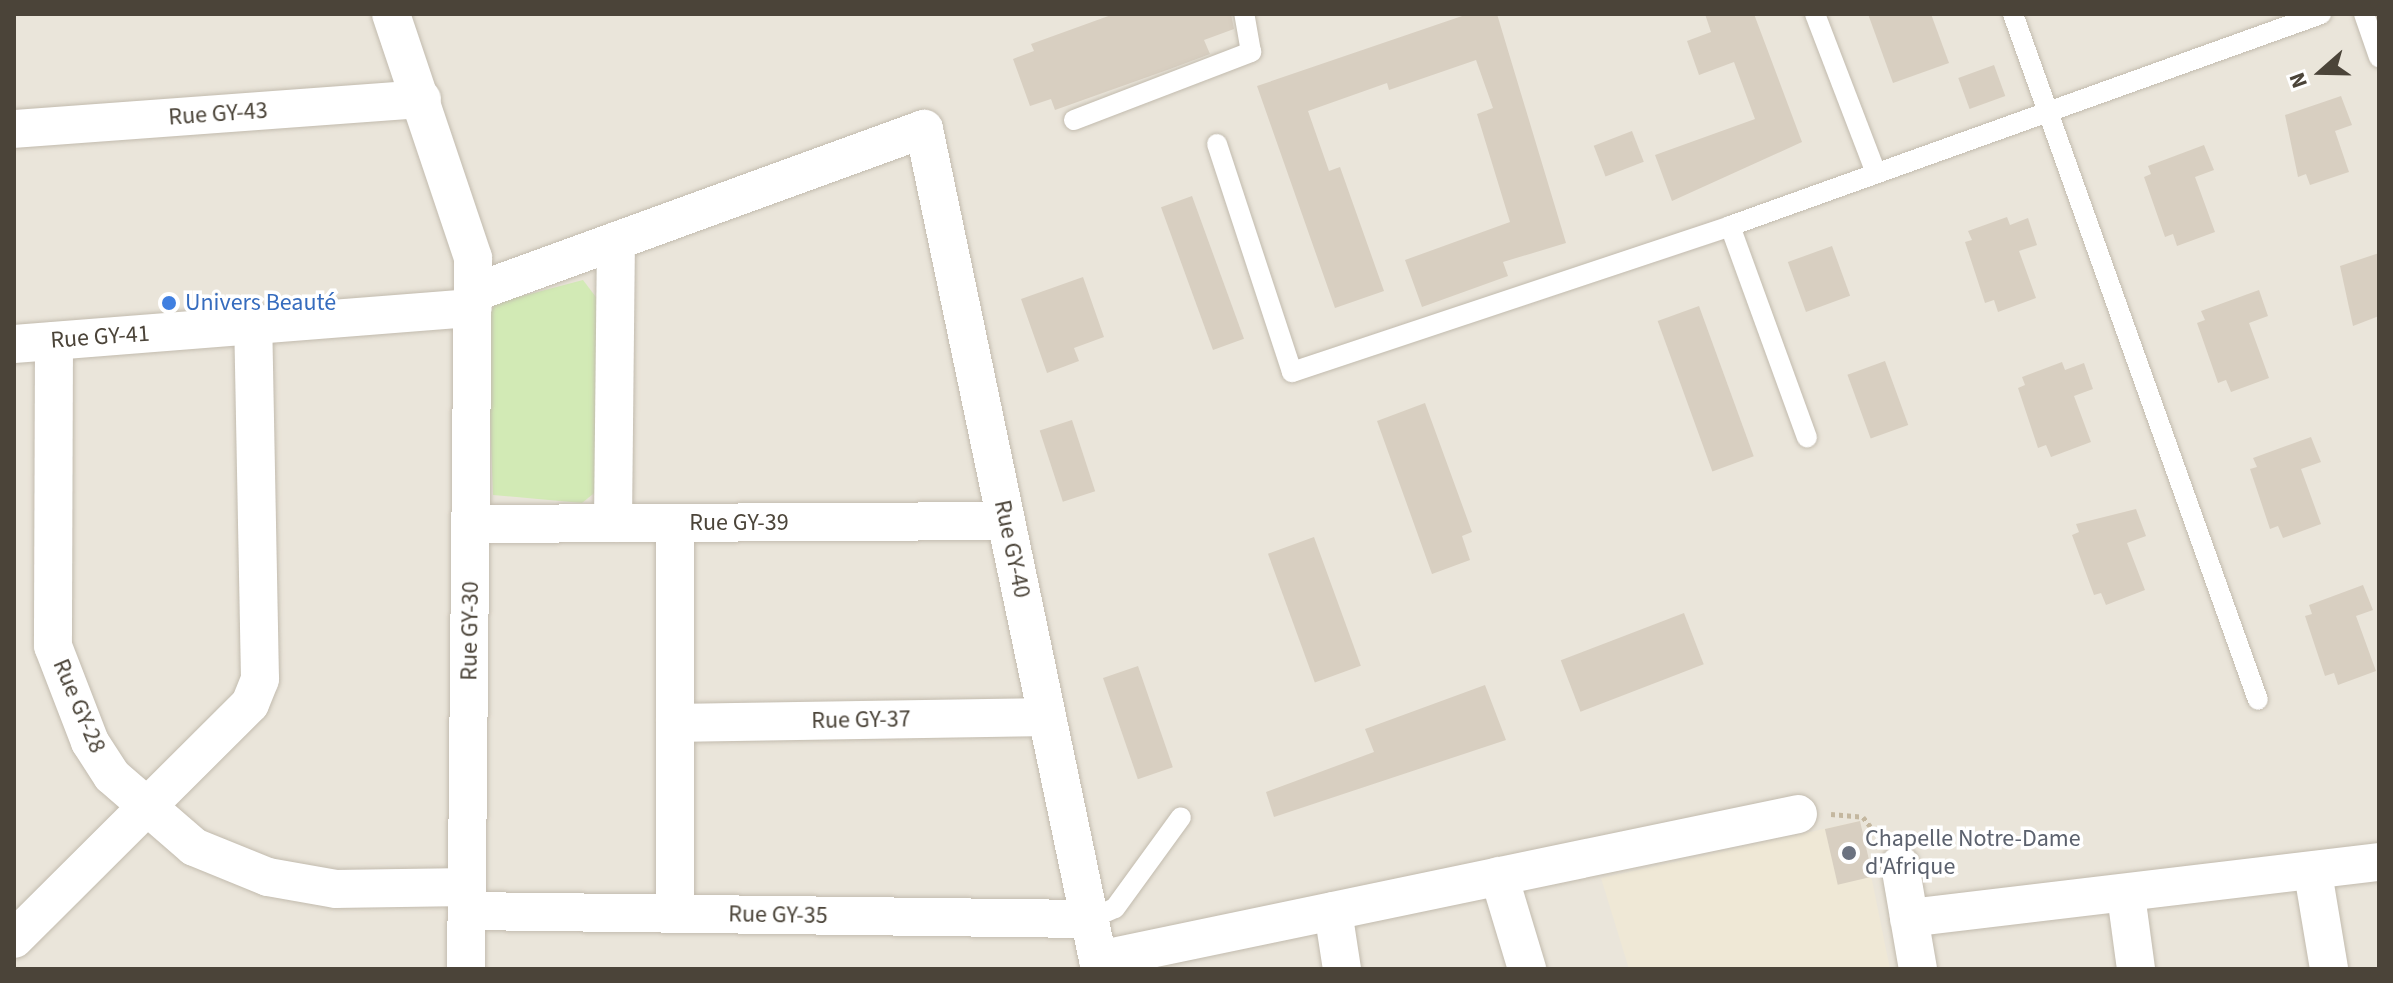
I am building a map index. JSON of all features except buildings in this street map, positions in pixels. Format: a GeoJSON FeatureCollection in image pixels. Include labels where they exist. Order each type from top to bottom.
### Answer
{"type":"FeatureCollection","features":[{"type":"Feature","properties":{"kind":"street","name":"Rue GY-30"},"geometry":{"type":"LineString","coordinates":[[391,14],[473,258],[466,969]]}},
{"type":"Feature","properties":{"kind":"street","name":"Rue GY-43"},"geometry":{"type":"LineString","coordinates":[[14,129],[422,99]]}},
{"type":"Feature","properties":{"kind":"street","name":"Rue GY-41"},"geometry":{"type":"LineString","coordinates":[[14,344],[253,325],[473,301],[616,241],[924,129]]}},
{"type":"Feature","properties":{"kind":"street","name":"Rue GY-40"},"geometry":{"type":"LineString","coordinates":[[924,129],[1099,964]]}},
{"type":"Feature","properties":{"kind":"street"},"geometry":{"type":"LineString","coordinates":[[613,523],[616,241]]}},
{"type":"Feature","properties":{"kind":"street"},"geometry":{"type":"LineString","coordinates":[[14,939],[250,704],[260,679],[253,325]]}},
{"type":"Feature","properties":{"kind":"street","name":"Rue GY-28"},"geometry":{"type":"LineString","coordinates":[[54,341],[53,646],[90,742],[143,808],[194,847],[268,877],[336,889],[467,899]]}},
{"type":"Feature","properties":{"kind":"street","name":"Rue GY-39"},"geometry":{"type":"LineString","coordinates":[[471,524],[1006,521]]}},
{"type":"Feature","properties":{"kind":"street"},"geometry":{"type":"LineString","coordinates":[[675,523],[675,914]]}},
{"type":"Feature","properties":{"kind":"street","name":"Rue GY-37"},"geometry":{"type":"LineString","coordinates":[[675,723],[1047,717]]}},
{"type":"Feature","properties":{"kind":"street"},"geometry":{"type":"LineString","coordinates":[[1099,964],[1333,911],[1798,814]]}},
{"type":"Feature","properties":{"kind":"street"},"geometry":{"type":"LineString","coordinates":[[1909,918],[2313,873],[2379,862]]}},
{"type":"Feature","properties":{"kind":"street"},"geometry":{"type":"LineString","coordinates":[[1900,865],[1918,969]]}},
{"type":"Feature","properties":{"kind":"street"},"geometry":{"type":"LineString","coordinates":[[2313,873],[2329,969]]}},
{"type":"Feature","properties":{"kind":"street"},"geometry":{"type":"LineString","coordinates":[[1499,876],[1527,969]]}},
{"type":"Feature","properties":{"kind":"street"},"geometry":{"type":"LineString","coordinates":[[2126,895],[2136,969]]}},
{"type":"Feature","properties":{"kind":"street","name":"Rue GY-35"},"geometry":{"type":"LineString","coordinates":[[467,899],[675,914],[1090,919]]}},
{"type":"Feature","properties":{"kind":"street"},"geometry":{"type":"LineString","coordinates":[[1333,911],[1342,969]]}},
{"type":"Feature","properties":{"kind":"lane"},"geometry":{"type":"LineString","coordinates":[[1074,120],[1251,52],[1244,14]]}},
{"type":"Feature","properties":{"kind":"lane"},"geometry":{"type":"LineString","coordinates":[[1815,14],[1876,173]]}},
{"type":"Feature","properties":{"kind":"lane"},"geometry":{"type":"LineString","coordinates":[[2013,14],[2258,700]]}},
{"type":"Feature","properties":{"kind":"lane"},"geometry":{"type":"LineString","coordinates":[[1217,144],[1292,372],[1730,226],[2321,14]]}},
{"type":"Feature","properties":{"kind":"lane"},"geometry":{"type":"LineString","coordinates":[[2364,14],[2379,57]]}},
{"type":"Feature","properties":{"kind":"lane"},"geometry":{"type":"LineString","coordinates":[[1730,226],[1807,437]]}},
{"type":"Feature","properties":{"kind":"lane"},"geometry":{"type":"LineString","coordinates":[[1090,919],[1115,908],[1181,817]]}},
{"type":"Feature","properties":{"kind":"path"},"geometry":{"type":"LineString","coordinates":[[1798,814],[1863,817],[1900,865]]}},
{"type":"Feature","properties":{"kind":"shaded area"},"geometry":{"type":"Polygon","coordinates":[[[14,14],[2379,14],[2379,969],[14,969],[14,14]]]}},
{"type":"Feature","properties":{"kind":"shaded area"},"geometry":{"type":"Polygon","coordinates":[[[1860,821],[1890,969],[1629,969],[1601,878],[1860,821]]]}},
{"type":"Feature","properties":{"kind":"green space"},"geometry":{"type":"Polygon","coordinates":[[[583,280],[599,301],[598,490],[582,503],[493,495],[486,318],[496,303],[583,280]]]}},
{"type":"Feature","properties":{"kind":"place","name":"Univers Beauté"},"geometry":{"type":"Point","coordinates":[169,303]}},
{"type":"Feature","properties":{"kind":"place","name":"Chapelle Notre-Dame d'Afrique"},"geometry":{"type":"Point","coordinates":[1849,853]}}]}
